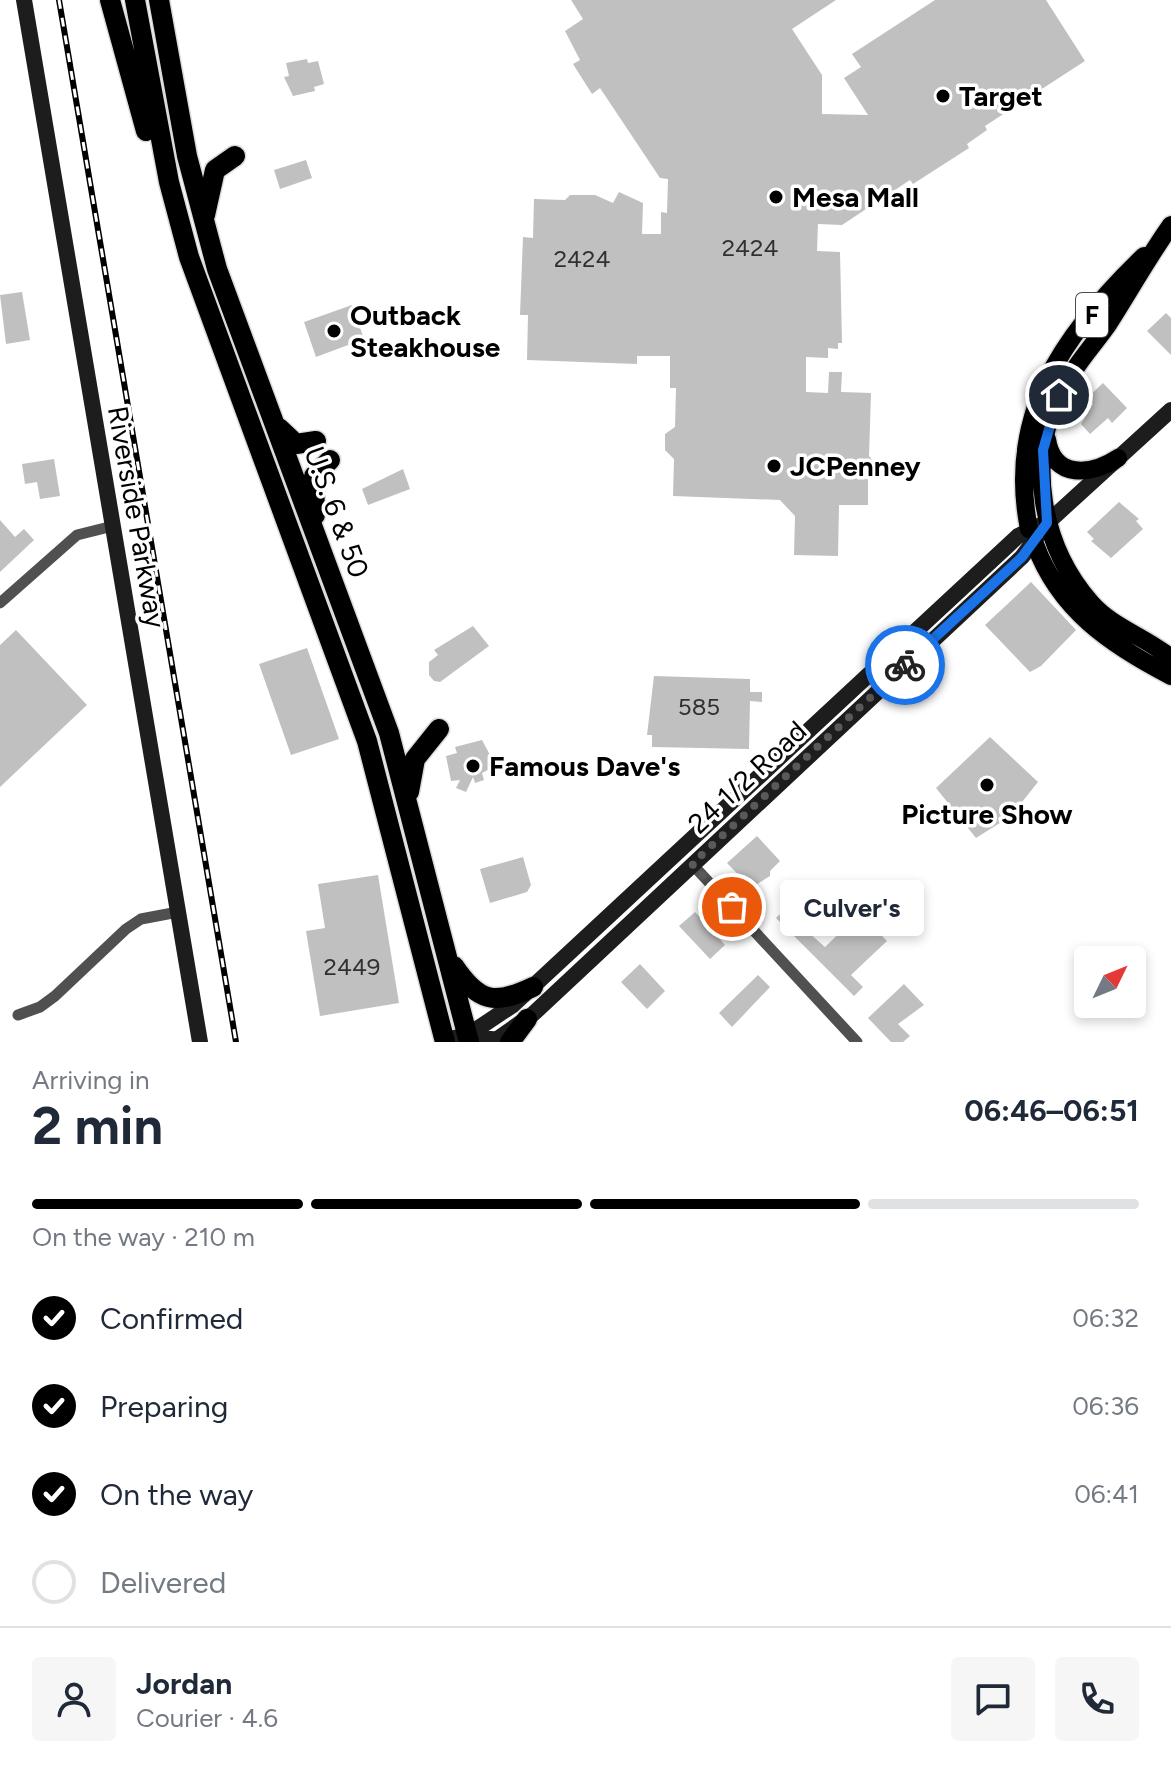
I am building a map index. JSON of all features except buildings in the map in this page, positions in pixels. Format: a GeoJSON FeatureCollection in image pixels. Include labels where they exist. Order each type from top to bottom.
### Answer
{"type":"FeatureCollection","features":[{"type":"Feature","properties":{"kind":"highway"},"geometry":{"type":"LineString","coordinates":[[110,0],[159,173],[189,257]]}},
{"type":"Feature","properties":{"kind":"highway"},"geometry":{"type":"LineString","coordinates":[[138,0],[172,150],[179,161],[189,166]]}},
{"type":"Feature","properties":{"kind":"highway","name":"U.S. 6 & 50"},"geometry":{"type":"LineString","coordinates":[[138,0],[166,169],[189,257],[367,741],[443,1041]]}},
{"type":"Feature","properties":{"kind":"highway","name":"U.S. 6 & 50"},"geometry":{"type":"LineString","coordinates":[[159,0],[189,166],[202,218],[225,292],[389,733],[468,1038]]}},
{"type":"Feature","properties":{"kind":"highway"},"geometry":{"type":"LineString","coordinates":[[202,218],[208,211],[208,194],[215,170],[235,156]]}},
{"type":"Feature","properties":{"kind":"highway"},"geometry":{"type":"LineString","coordinates":[[269,410],[289,440],[296,444],[316,441]]}},
{"type":"Feature","properties":{"kind":"highway"},"geometry":{"type":"LineString","coordinates":[[317,539],[314,476],[330,460]]}},
{"type":"Feature","properties":{"kind":"highway"},"geometry":{"type":"LineString","coordinates":[[411,811],[409,790],[415,759],[439,729]]}},
{"type":"Feature","properties":{"kind":"highway"},"geometry":{"type":"LineString","coordinates":[[448,957],[468,985],[487,998],[504,1000],[533,987]]}},
{"type":"Feature","properties":{"kind":"highway"},"geometry":{"type":"LineString","coordinates":[[510,1042],[527,1019]]}},
{"type":"Feature","properties":{"kind":"main road","name":"Riverside Parkway"},"geometry":{"type":"LineString","coordinates":[[24,0],[200,1042]]}},
{"type":"Feature","properties":{"kind":"main road","name":"F"},"geometry":{"type":"LineString","coordinates":[[1171,225],[1084,325],[1044,383],[1028,426],[1023,456],[1024,500],[1057,588],[1085,621],[1114,645],[1171,676]]}},
{"type":"Feature","properties":{"kind":"main road","name":"F"},"geometry":{"type":"LineString","coordinates":[[1037,532],[1047,431],[1068,379],[1138,279],[1158,243]]}},
{"type":"Feature","properties":{"kind":"main road","name":"24 1/2 Road"},"geometry":{"type":"LineString","coordinates":[[468,1038],[533,987],[736,797],[1171,410]]}},
{"type":"Feature","properties":{"kind":"main road"},"geometry":{"type":"LineString","coordinates":[[1047,431],[1052,456],[1068,469],[1090,471],[1118,458]]}},
{"type":"Feature","properties":{"kind":"main road","name":"F"},"geometry":{"type":"LineString","coordinates":[[1037,532],[1058,552],[1092,604],[1123,629],[1171,658]]}},
{"type":"Feature","properties":{"kind":"main road","name":"24 1/2 Road"},"geometry":{"type":"LineString","coordinates":[[443,1041],[468,1038],[490,1041],[527,1019],[1037,532]]}},
{"type":"Feature","properties":{"kind":"main road"},"geometry":{"type":"LineString","coordinates":[[692,864],[698,844],[736,797]]}},
{"type":"Feature","properties":{"kind":"main road"},"geometry":{"type":"LineString","coordinates":[[645,909],[681,861],[683,846]]}},
{"type":"Feature","properties":{"kind":"street"},"geometry":{"type":"LineString","coordinates":[[0,603],[77,535],[113,526]]}},
{"type":"Feature","properties":{"kind":"street"},"geometry":{"type":"LineString","coordinates":[[692,864],[857,1042]]}},
{"type":"Feature","properties":{"kind":"street"},"geometry":{"type":"LineString","coordinates":[[18,1015],[40,1007],[55,996],[141,919],[178,912]]}},
{"type":"Feature","properties":{"kind":"railway"},"geometry":{"type":"LineString","coordinates":[[59,0],[236,1042]]}},
{"type":"Feature","properties":{"kind":"way so far"},"geometry":{"type":"LineString","coordinates":[[732,907],[692,864],[905,665]]}},
{"type":"Feature","properties":{"kind":"place","name":"Target"},"geometry":{"type":"Point","coordinates":[943,96]}},
{"type":"Feature","properties":{"kind":"place","name":"Mesa Mall"},"geometry":{"type":"Point","coordinates":[776,197]}},
{"type":"Feature","properties":{"kind":"place","name":"Outback Steakhouse"},"geometry":{"type":"Point","coordinates":[334,331]}},
{"type":"Feature","properties":{"kind":"place","name":"JCPenney"},"geometry":{"type":"Point","coordinates":[774,466]}},
{"type":"Feature","properties":{"kind":"place","name":"Famous Dave's"},"geometry":{"type":"Point","coordinates":[473,766]}},
{"type":"Feature","properties":{"kind":"place","name":"Picture Show"},"geometry":{"type":"Point","coordinates":[987,785]}},
{"type":"Feature","properties":{"kind":"place","name":"Culver's"},"geometry":{"type":"Point","coordinates":[732,907]}},
{"type":"Feature","properties":{"kind":"route"},"geometry":{"type":"LineString","coordinates":[[905,665],[1022,557],[1035,544],[1047,523],[1043,450],[1059,395]]}}]}
